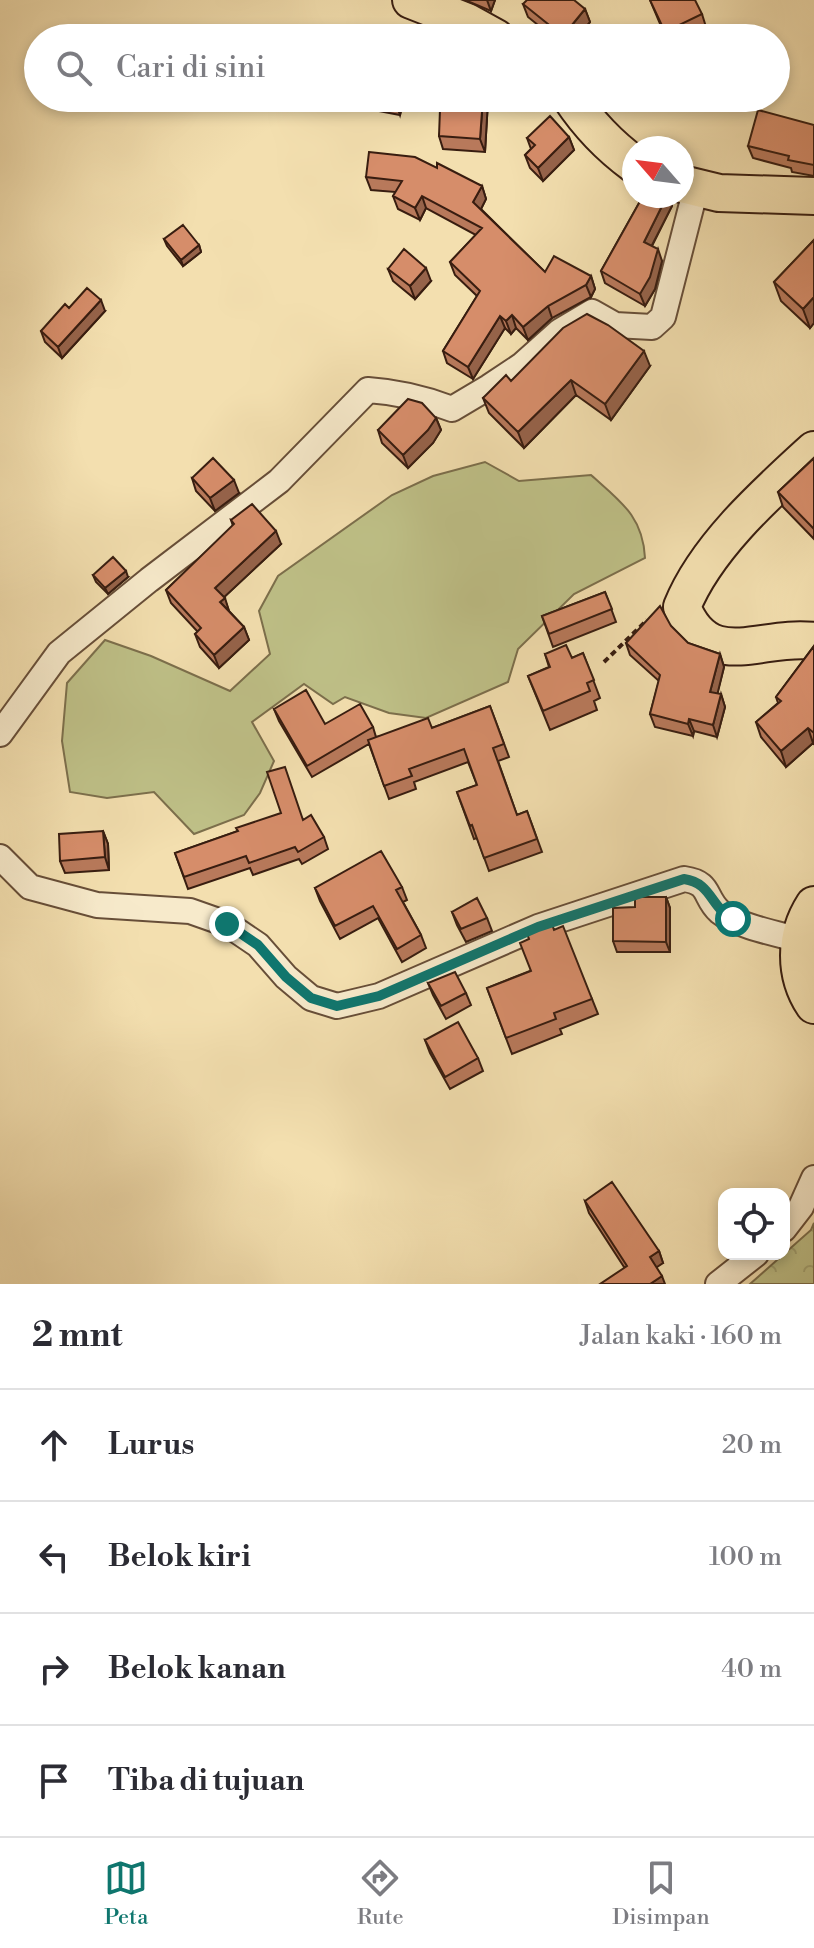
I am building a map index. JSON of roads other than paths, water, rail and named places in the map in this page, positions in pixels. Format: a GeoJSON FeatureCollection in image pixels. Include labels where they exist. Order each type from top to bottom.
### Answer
{"type":"FeatureCollection","features":[{"type":"Feature","properties":{"kind":"main road"},"geometry":{"type":"LineString","coordinates":[[411,0],[471,24]]}},
{"type":"Feature","properties":{"kind":"main road"},"geometry":{"type":"LineString","coordinates":[[581,112],[622,155]]}},
{"type":"Feature","properties":{"kind":"main road"},"geometry":{"type":"LineString","coordinates":[[694,187],[748,196],[814,196]]}},
{"type":"Feature","properties":{"kind":"main road"},"geometry":{"type":"LineString","coordinates":[[814,450],[734,529],[696,578],[682,607],[697,634],[718,645],[733,647],[778,640],[814,641]]}},
{"type":"Feature","properties":{"kind":"main road"},"geometry":{"type":"LineString","coordinates":[[814,905],[804,923],[800,940],[801,979],[814,1005]]}},
{"type":"Feature","properties":{"kind":"street"},"geometry":{"type":"LineString","coordinates":[[0,734],[59,653],[279,481],[368,390],[426,399],[452,409],[522,365],[560,331],[592,312],[615,325],[652,327],[663,317],[685,208]]}},
{"type":"Feature","properties":{"kind":"street"},"geometry":{"type":"LineString","coordinates":[[0,857],[30,887],[97,905],[190,911],[227,924],[258,945],[286,977],[311,998],[337,1006],[379,996],[538,927],[684,879],[703,886],[721,913],[800,940]]}},
{"type":"Feature","properties":{"kind":"street"},"geometry":{"type":"LineString","coordinates":[[790,1221],[801,1207],[814,1178]]}},
{"type":"Feature","properties":{"kind":"street"},"geometry":{"type":"LineString","coordinates":[[718,1284],[748,1260]]}}]}
